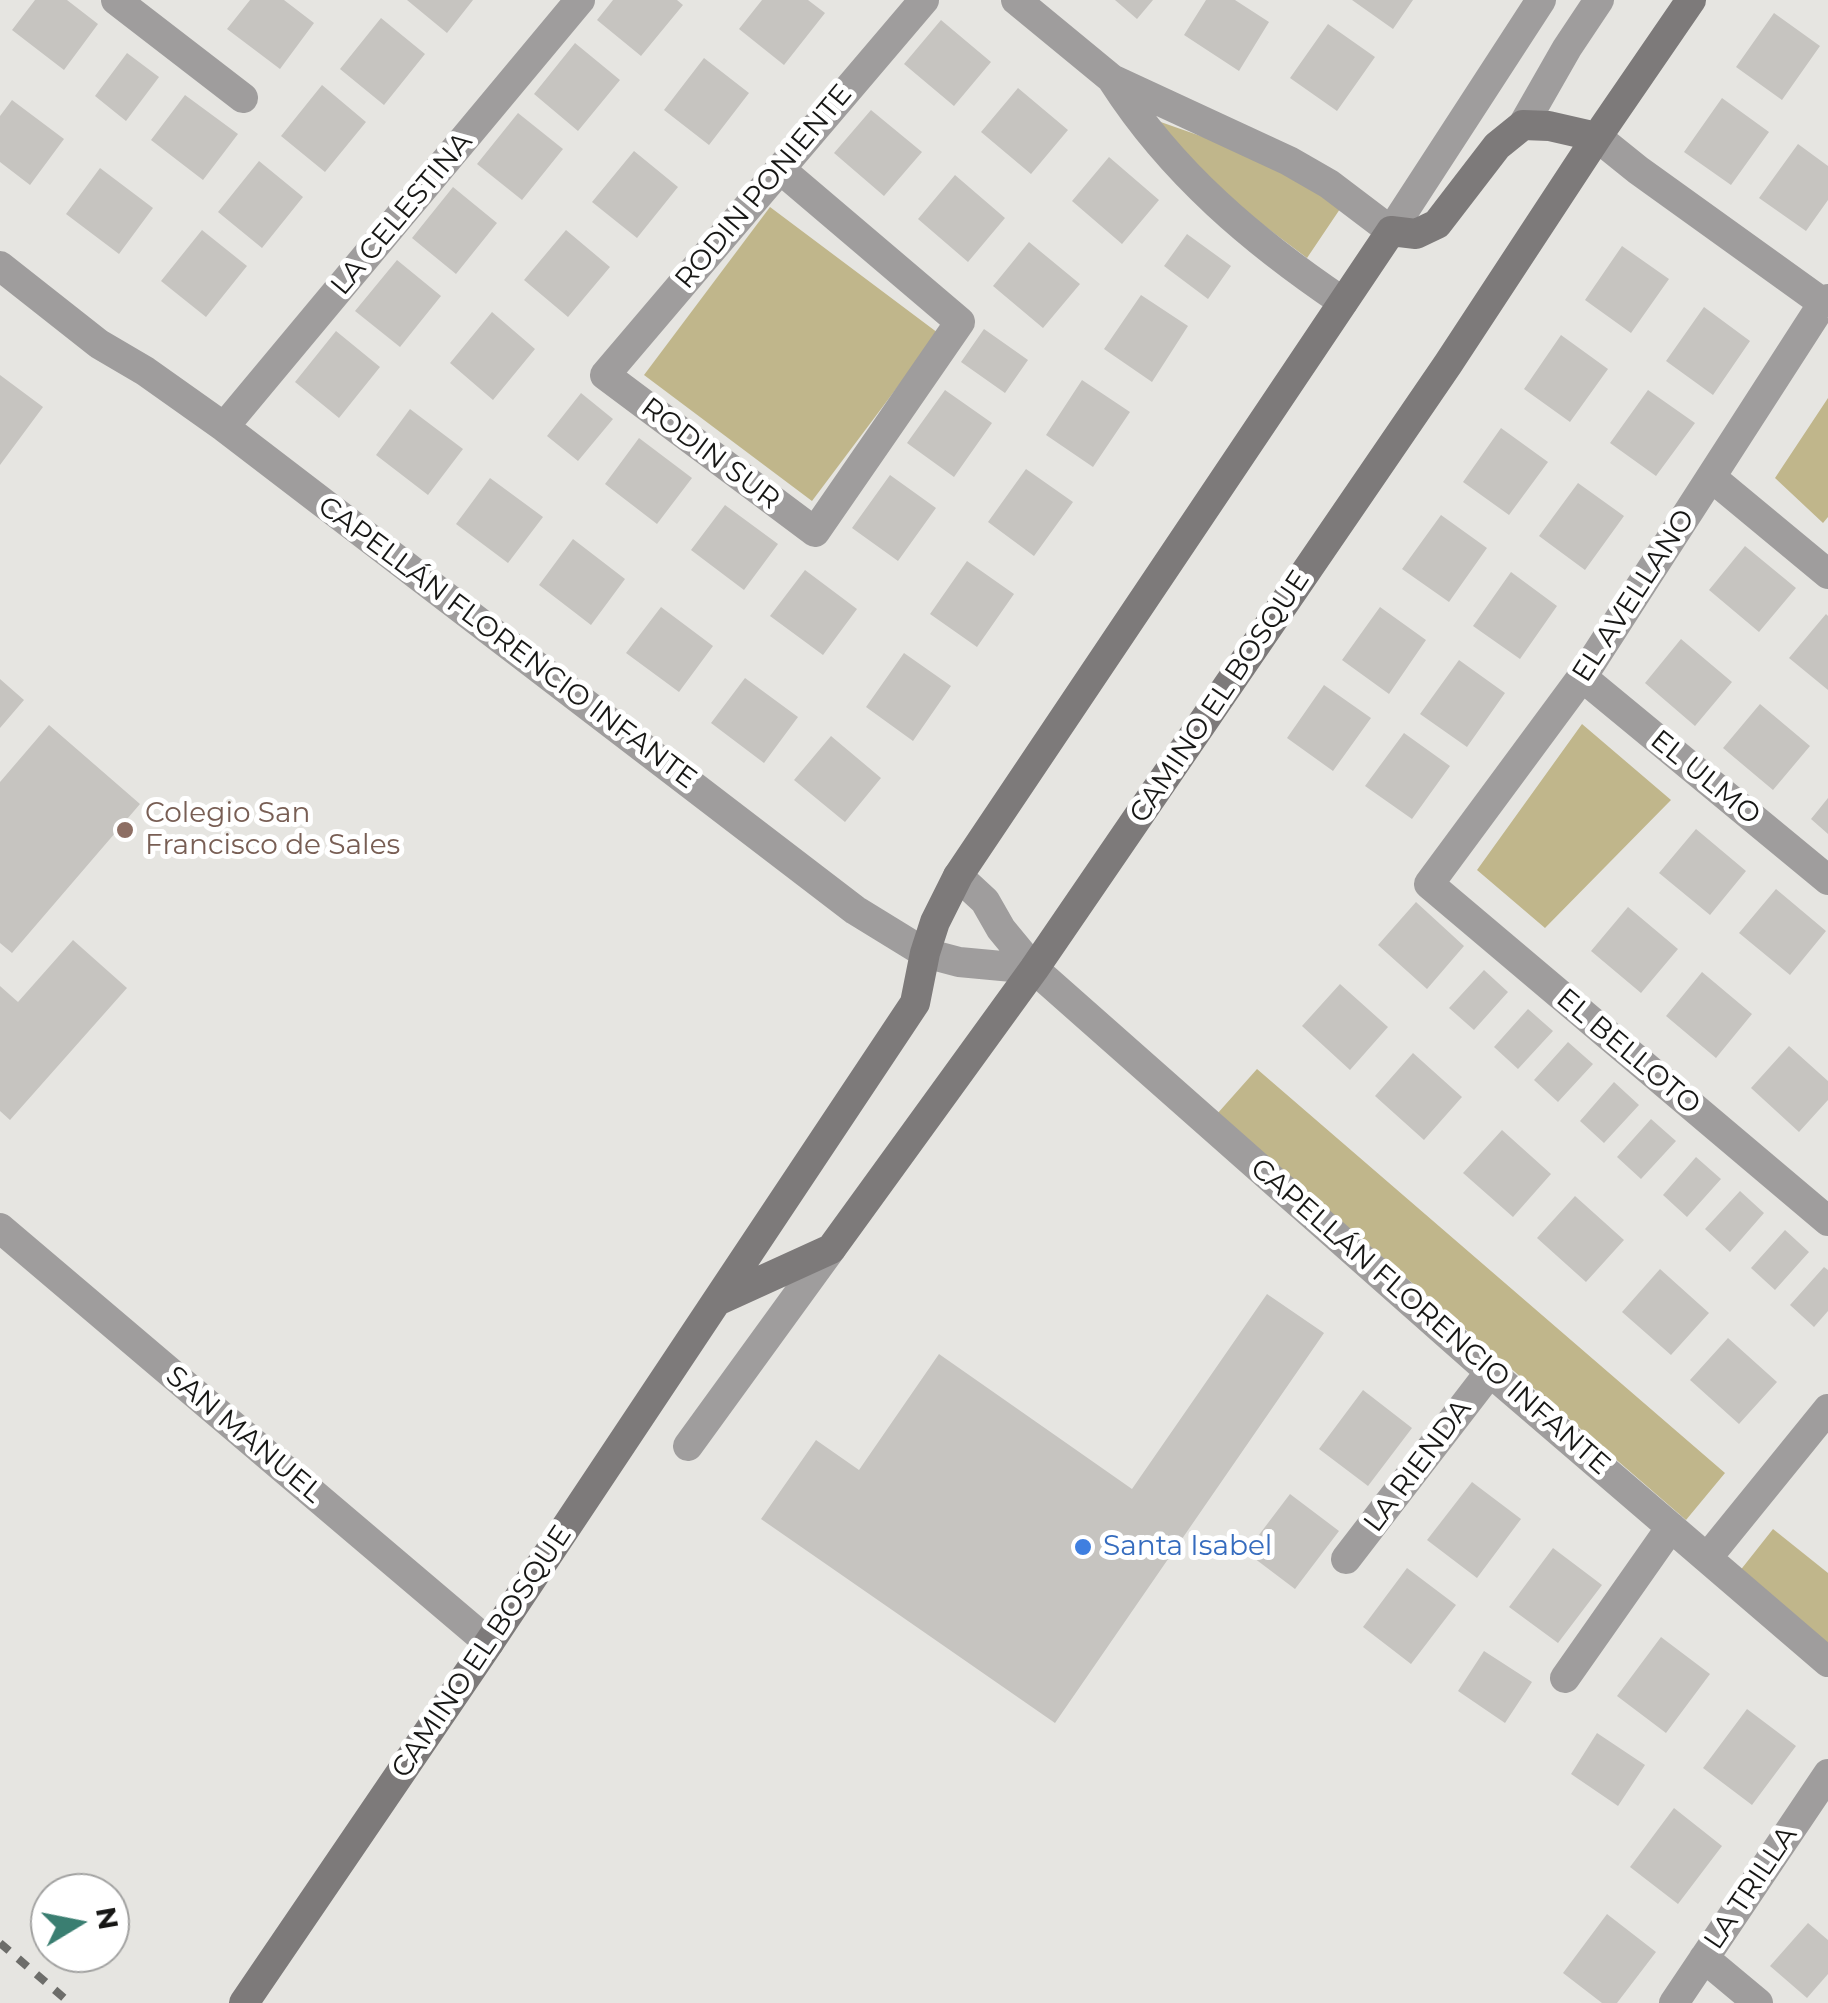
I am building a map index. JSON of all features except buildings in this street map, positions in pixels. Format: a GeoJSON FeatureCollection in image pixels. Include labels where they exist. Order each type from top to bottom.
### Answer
{"type":"FeatureCollection","features":[{"type":"Feature","properties":{"kind":"street"},"geometry":{"type":"LineString","coordinates":[[116,0],[141,10],[243,98]]}},
{"type":"Feature","properties":{"kind":"street","name":"LA CELESTINA"},"geometry":{"type":"LineString","coordinates":[[224,427],[580,0]]}},
{"type":"Feature","properties":{"kind":"street","name":"RODIN PONIENTE"},"geometry":{"type":"LineString","coordinates":[[605,375],[924,0]]}},
{"type":"Feature","properties":{"kind":"street"},"geometry":{"type":"LineString","coordinates":[[1016,0],[1112,79],[1290,161],[1328,184],[1391,232],[1416,234],[1437,224],[1497,146],[1523,125],[1599,0]]}},
{"type":"Feature","properties":{"kind":"street","name":"CAMINO EL BOSQUE"},"geometry":{"type":"LineString","coordinates":[[244,2003],[915,1003],[935,922],[958,876],[1391,232],[1541,0]]}},
{"type":"Feature","properties":{"kind":"street","name":"CAMINO EL BOSQUE"},"geometry":{"type":"LineString","coordinates":[[688,1446],[1034,969],[1448,364],[1691,0]]}},
{"type":"Feature","properties":{"kind":"street"},"geometry":{"type":"LineString","coordinates":[[1112,79],[1150,134],[1208,196],[1311,281],[1343,302]]}},
{"type":"Feature","properties":{"kind":"street"},"geometry":{"type":"LineString","coordinates":[[1523,125],[1549,126],[1597,137],[1826,301]]}},
{"type":"Feature","properties":{"kind":"street","name":"RODIN SUR"},"geometry":{"type":"LineString","coordinates":[[605,375],[815,532],[960,322],[780,169]]}},
{"type":"Feature","properties":{"kind":"street","name":"CAPELLÁN FLORENCIO INFANTE"},"geometry":{"type":"LineString","coordinates":[[0,266],[99,344],[224,427],[839,898],[925,954],[959,962],[1034,969]]}},
{"type":"Feature","properties":{"kind":"street","name":"EL AVELLANO"},"geometry":{"type":"LineString","coordinates":[[1429,884],[1582,677],[1826,301]]}},
{"type":"Feature","properties":{"kind":"street"},"geometry":{"type":"LineString","coordinates":[[1711,477],[1828,574]]}},
{"type":"Feature","properties":{"kind":"street","name":"EL ULMO"},"geometry":{"type":"LineString","coordinates":[[1582,677],[1828,880]]}},
{"type":"Feature","properties":{"kind":"street","name":"CAPELLÁN FLORENCIO INFANTE"},"geometry":{"type":"LineString","coordinates":[[958,876],[985,901],[1009,940],[1034,969],[1490,1372],[1828,1662]]}},
{"type":"Feature","properties":{"kind":"street","name":"EL BELLOTO"},"geometry":{"type":"LineString","coordinates":[[1429,884],[1828,1220]]}},
{"type":"Feature","properties":{"kind":"street","name":"SAN MANUEL"},"geometry":{"type":"LineString","coordinates":[[0,1228],[489,1642]]}},
{"type":"Feature","properties":{"kind":"street","name":"CAMINO EL BOSQUE"},"geometry":{"type":"LineString","coordinates":[[718,1300],[830,1249]]}},
{"type":"Feature","properties":{"kind":"street","name":"LA RIENDA"},"geometry":{"type":"LineString","coordinates":[[1346,1560],[1490,1372]]}},
{"type":"Feature","properties":{"kind":"street"},"geometry":{"type":"LineString","coordinates":[[1708,1558],[1828,1409]]}},
{"type":"Feature","properties":{"kind":"street"},"geometry":{"type":"LineString","coordinates":[[1565,1678],[1670,1527]]}},
{"type":"Feature","properties":{"kind":"street","name":"LA TRILLA"},"geometry":{"type":"LineString","coordinates":[[1674,2003],[1828,1774]]}},
{"type":"Feature","properties":{"kind":"street"},"geometry":{"type":"LineString","coordinates":[[1704,1958],[1758,2003]]}},
{"type":"Feature","properties":{"kind":"shaded area"},"geometry":{"type":"Polygon","coordinates":[[[1155,120],[1249,153],[1299,180],[1340,209],[1307,258],[1226,197],[1155,120]]]}},
{"type":"Feature","properties":{"kind":"shaded area"},"geometry":{"type":"Polygon","coordinates":[[[770,207],[938,333],[812,501],[644,375],[770,207]]]}},
{"type":"Feature","properties":{"kind":"shaded area"},"geometry":{"type":"Polygon","coordinates":[[[1828,398],[1828,517],[1823,523],[1775,478],[1828,398]]]}},
{"type":"Feature","properties":{"kind":"shaded area"},"geometry":{"type":"Polygon","coordinates":[[[1582,724],[1671,800],[1545,928],[1477,870],[1582,724]]]}},
{"type":"Feature","properties":{"kind":"shaded area"},"geometry":{"type":"Polygon","coordinates":[[[1257,1069],[1725,1473],[1686,1520],[1217,1114],[1257,1069]]]}},
{"type":"Feature","properties":{"kind":"shaded area"},"geometry":{"type":"Polygon","coordinates":[[[1773,1529],[1828,1573],[1828,1644],[1739,1572],[1773,1529]]]}},
{"type":"Feature","properties":{"kind":"railway"},"geometry":{"type":"LineString","coordinates":[[0,1943],[70,2003]]}},
{"type":"Feature","properties":{"kind":"place","name":"Colegio San Francisco de Sales"},"geometry":{"type":"Point","coordinates":[125,830]}},
{"type":"Feature","properties":{"kind":"place","name":"Santa Isabel"},"geometry":{"type":"Point","coordinates":[1083,1547]}}]}
